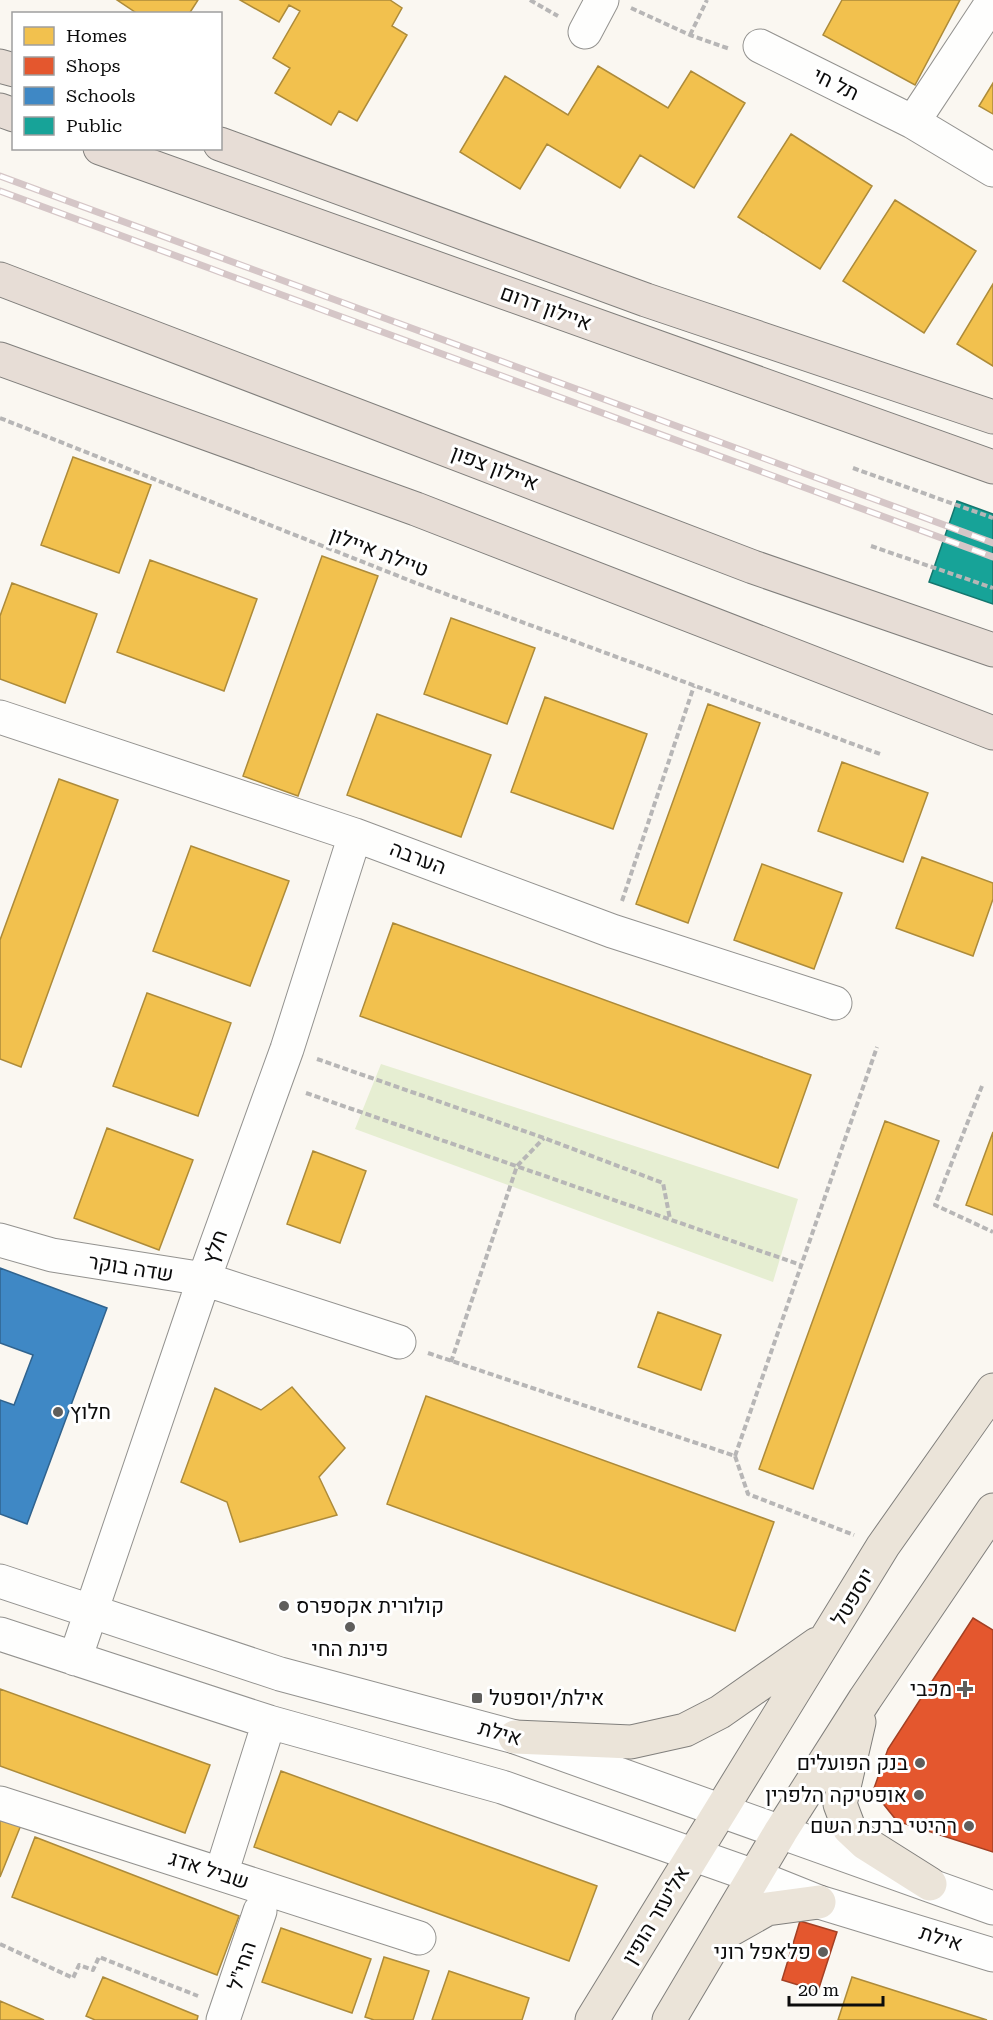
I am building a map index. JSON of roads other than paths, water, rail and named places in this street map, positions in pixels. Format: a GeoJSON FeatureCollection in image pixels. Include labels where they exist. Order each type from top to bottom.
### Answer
{"type":"FeatureCollection","features":[{"type":"Feature","properties":{"kind":"highway"},"geometry":{"type":"LineString","coordinates":[[222,145],[646,300],[993,417]]}},
{"type":"Feature","properties":{"kind":"highway","name":"איילון דרום"},"geometry":{"type":"LineString","coordinates":[[106,150],[993,467]]}},
{"type":"Feature","properties":{"kind":"highway","name":"איילון צפון"},"geometry":{"type":"LineString","coordinates":[[0,279],[753,567],[993,650]]}},
{"type":"Feature","properties":{"kind":"highway"},"geometry":{"type":"LineString","coordinates":[[0,359],[416,509],[993,733]]}},
{"type":"Feature","properties":{"kind":"main road","name":"יוספטל"},"geometry":{"type":"LineString","coordinates":[[721,1810],[883,1546],[993,1390]]}},
{"type":"Feature","properties":{"kind":"main road"},"geometry":{"type":"LineString","coordinates":[[669,2020],[781,1831],[865,1699],[993,1510]]}},
{"type":"Feature","properties":{"kind":"main road"},"geometry":{"type":"LineString","coordinates":[[515,1737],[631,1742],[685,1730],[720,1712],[831,1634]]}},
{"type":"Feature","properties":{"kind":"main road"},"geometry":{"type":"LineString","coordinates":[[865,1699],[840,1804],[849,1828],[865,1843],[930,1884]]}},
{"type":"Feature","properties":{"kind":"main road","name":"אליעזר הופין"},"geometry":{"type":"LineString","coordinates":[[592,2020],[721,1810]]}},
{"type":"Feature","properties":{"kind":"main road"},"geometry":{"type":"LineString","coordinates":[[719,1936],[767,1909],[819,1902]]}},
{"type":"Feature","properties":{"kind":"street"},"geometry":{"type":"LineString","coordinates":[[913,122],[993,1]]}},
{"type":"Feature","properties":{"kind":"street"},"geometry":{"type":"LineString","coordinates":[[585,33],[614,3]]}},
{"type":"Feature","properties":{"kind":"street","name":"תל חי"},"geometry":{"type":"LineString","coordinates":[[760,46],[913,122],[993,170]]}},
{"type":"Feature","properties":{"kind":"street","name":"הערבה"},"geometry":{"type":"LineString","coordinates":[[0,717],[355,835],[612,932],[835,1004]]}},
{"type":"Feature","properties":{"kind":"street","name":"חלץ"},"geometry":{"type":"LineString","coordinates":[[75,1659],[204,1280],[287,1049],[355,835]]}},
{"type":"Feature","properties":{"kind":"street","name":"שדה בוקר"},"geometry":{"type":"LineString","coordinates":[[0,1240],[52,1255],[204,1280],[399,1342]]}},
{"type":"Feature","properties":{"kind":"street","name":"אילת"},"geometry":{"type":"LineString","coordinates":[[0,1581],[280,1674],[515,1737],[993,1908]]}},
{"type":"Feature","properties":{"kind":"street","name":"אילת"},"geometry":{"type":"LineString","coordinates":[[0,1634],[269,1722],[502,1787],[754,1876],[819,1902],[993,1955]]}},
{"type":"Feature","properties":{"kind":"street"},"geometry":{"type":"LineString","coordinates":[[221,1874],[269,1722]]}},
{"type":"Feature","properties":{"kind":"street","name":"שביל אדג"},"geometry":{"type":"LineString","coordinates":[[0,1803],[418,1938]]}},
{"type":"Feature","properties":{"kind":"street","name":"החי\"ל"},"geometry":{"type":"LineString","coordinates":[[226,2014],[260,1911]]}},
{"type":"Feature","properties":{"kind":"railway"},"geometry":{"type":"LineString","coordinates":[[0,176],[993,543]]}},
{"type":"Feature","properties":{"kind":"railway"},"geometry":{"type":"LineString","coordinates":[[0,191],[993,557]]}},
{"type":"Feature","properties":{"kind":"place","name":"חלוץ"},"geometry":{"type":"Point","coordinates":[58,1412]}},
{"type":"Feature","properties":{"kind":"place","name":"קולורית אקספרס"},"geometry":{"type":"Point","coordinates":[284,1606]}},
{"type":"Feature","properties":{"kind":"place","name":"פינת החי"},"geometry":{"type":"Point","coordinates":[350,1627]}},
{"type":"Feature","properties":{"kind":"place","name":"מכבי"},"geometry":{"type":"Point","coordinates":[965,1689]}},
{"type":"Feature","properties":{"kind":"place","name":"אילת/יוספטל"},"geometry":{"type":"Point","coordinates":[477,1698]}},
{"type":"Feature","properties":{"kind":"place","name":"בנק הפועלים"},"geometry":{"type":"Point","coordinates":[920,1763]}},
{"type":"Feature","properties":{"kind":"place","name":"אופטיקה הלפרין"},"geometry":{"type":"Point","coordinates":[919,1795]}},
{"type":"Feature","properties":{"kind":"place","name":"רהיטי ברכת השם"},"geometry":{"type":"Point","coordinates":[969,1826]}},
{"type":"Feature","properties":{"kind":"place","name":"פלאפל רוני"},"geometry":{"type":"Point","coordinates":[823,1952]}}]}
